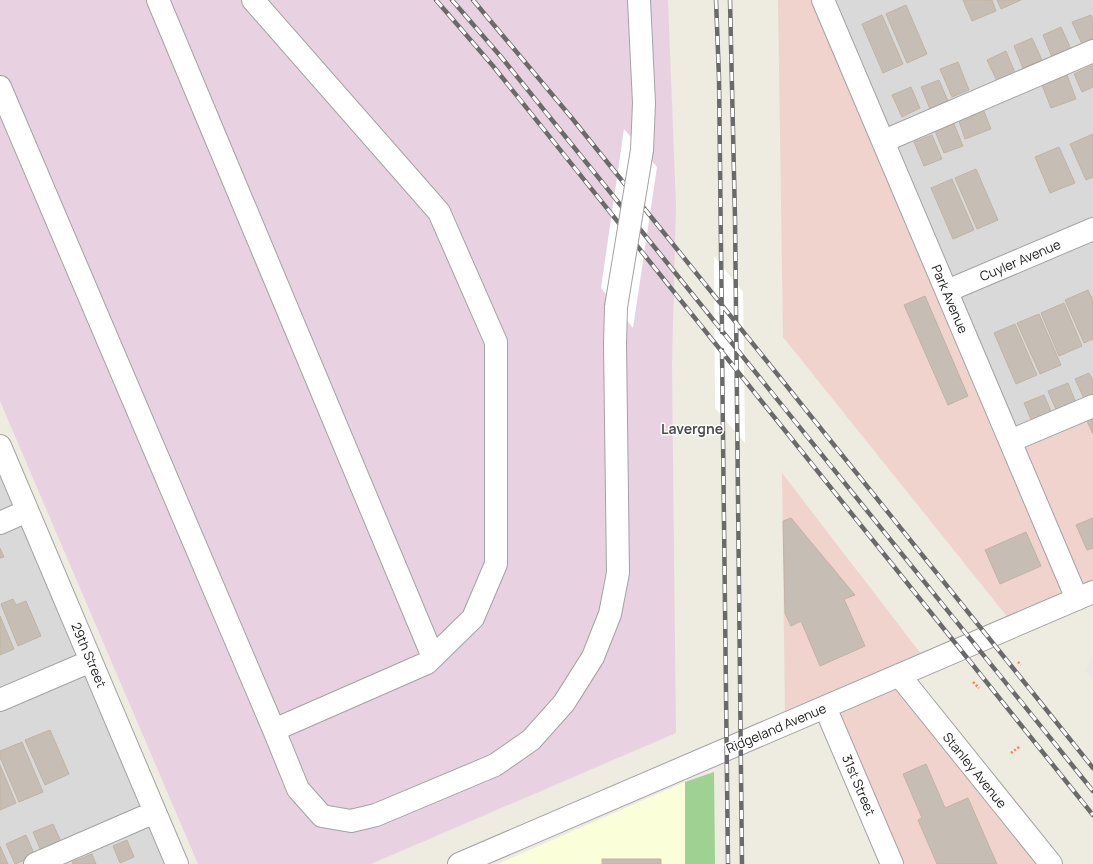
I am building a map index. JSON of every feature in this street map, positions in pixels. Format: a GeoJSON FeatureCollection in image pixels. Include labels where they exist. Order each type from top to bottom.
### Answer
{"type":"FeatureCollection","features":[{"type":"Feature","properties":{"kind":"street"},"geometry":{"type":"LineString","coordinates":[[158,0],[434,657]]}},
{"type":"Feature","properties":{"kind":"street"},"geometry":{"type":"LineString","coordinates":[[253,0],[439,212],[496,342],[496,564],[473,618],[427,663],[274,730]]}},
{"type":"Feature","properties":{"kind":"street"},"geometry":{"type":"LineString","coordinates":[[0,87],[298,789],[322,816],[351,821],[376,815],[495,765],[531,740],[564,703],[593,657],[610,614],[618,573],[615,344],[616,307],[642,150],[644,103],[639,0]]}},
{"type":"Feature","properties":{"kind":"street","name":"Park Avenue"},"geometry":{"type":"LineString","coordinates":[[823,0],[1010,441],[1085,595]]}},
{"type":"Feature","properties":{"kind":"street"},"geometry":{"type":"LineString","coordinates":[[884,141],[1093,51]]}},
{"type":"Feature","properties":{"kind":"street","name":"Cuyler Avenue"},"geometry":{"type":"LineString","coordinates":[[947,291],[1093,229]]}},
{"type":"Feature","properties":{"kind":"street"},"geometry":{"type":"LineString","coordinates":[[1010,441],[1093,406]]}},
{"type":"Feature","properties":{"kind":"street","name":"29th Street"},"geometry":{"type":"LineString","coordinates":[[0,446],[177,864]]}},
{"type":"Feature","properties":{"kind":"street"},"geometry":{"type":"LineString","coordinates":[[0,523],[27,511]]}},
{"type":"Feature","properties":{"kind":"street","name":"Ridgeland Avenue"},"geometry":{"type":"LineString","coordinates":[[459,864],[1085,595]]}},
{"type":"Feature","properties":{"kind":"street"},"geometry":{"type":"LineString","coordinates":[[0,700],[91,661]]}},
{"type":"Feature","properties":{"kind":"street","name":"Stanley Avenue"},"geometry":{"type":"LineString","coordinates":[[899,675],[1051,864]]}},
{"type":"Feature","properties":{"kind":"street","name":"31st Street"},"geometry":{"type":"LineString","coordinates":[[825,707],[892,864]]}},
{"type":"Feature","properties":{"kind":"street"},"geometry":{"type":"LineString","coordinates":[[35,864],[155,812]]}},
{"type":"Feature","properties":{"kind":"path"},"geometry":{"type":"LineString","coordinates":[[1018,662],[1022,665]]}},
{"type":"Feature","properties":{"kind":"path"},"geometry":{"type":"LineString","coordinates":[[973,682],[979,688]]}},
{"type":"Feature","properties":{"kind":"path"},"geometry":{"type":"LineString","coordinates":[[1011,753],[1019,747]]}},
{"type":"Feature","properties":{"kind":"shaded area"},"geometry":{"type":"Polygon","coordinates":[[[0,0],[668,0],[676,206],[672,365],[676,733],[371,864],[198,864],[0,401],[0,0]]]}},
{"type":"Feature","properties":{"kind":"shaded area"},"geometry":{"type":"Polygon","coordinates":[[[778,0],[818,0],[1069,593],[1009,619],[783,337],[778,0]]]}},
{"type":"Feature","properties":{"kind":"shaded area"},"geometry":{"type":"Polygon","coordinates":[[[830,0],[1093,0],[1093,409],[1016,443],[830,0]]]}},
{"type":"Feature","properties":{"kind":"shaded area"},"geometry":{"type":"Polygon","coordinates":[[[1093,409],[1093,585],[1079,591],[1016,443],[1093,409]]]}},
{"type":"Feature","properties":{"kind":"shaded area"},"geometry":{"type":"Polygon","coordinates":[[[0,461],[172,864],[0,864],[0,461]]]}},
{"type":"Feature","properties":{"kind":"shaded area"},"geometry":{"type":"Polygon","coordinates":[[[782,473],[925,659],[893,673],[1043,864],[897,864],[826,701],[785,719],[782,473]]]}},
{"type":"Feature","properties":{"kind":"shaded area"},"geometry":{"type":"Polygon","coordinates":[[[1093,656],[1093,679],[1085,670],[1093,656]]]}},
{"type":"Feature","properties":{"kind":"shaded area"},"geometry":{"type":"Polygon","coordinates":[[[685,782],[685,864],[498,864],[685,782]]]}},
{"type":"Feature","properties":{"kind":"green space"},"geometry":{"type":"Polygon","coordinates":[[[714,772],[715,864],[685,864],[685,782],[714,772]]]}},
{"type":"Feature","properties":{"kind":"pier"},"geometry":{"type":"Polygon","coordinates":[[[624,129],[657,167],[633,328],[601,288],[624,129]]]}},
{"type":"Feature","properties":{"kind":"pier"},"geometry":{"type":"Polygon","coordinates":[[[714,256],[743,292],[745,443],[715,408],[714,256]]]}},
{"type":"Feature","properties":{"kind":"building"},"geometry":{"type":"Polygon","coordinates":[[[963,0],[992,0],[996,11],[972,21],[963,0]]]}},
{"type":"Feature","properties":{"kind":"building"},"geometry":{"type":"Polygon","coordinates":[[[997,0],[1021,0],[1001,9],[997,0]]]}},
{"type":"Feature","properties":{"kind":"building"},"geometry":{"type":"Polygon","coordinates":[[[906,5],[927,54],[907,63],[886,14],[906,5]]]}},
{"type":"Feature","properties":{"kind":"building"},"geometry":{"type":"Polygon","coordinates":[[[882,15],[903,64],[883,73],[862,24],[882,15]]]}},
{"type":"Feature","properties":{"kind":"building"},"geometry":{"type":"Polygon","coordinates":[[[1091,15],[1093,20],[1093,39],[1082,44],[1072,22],[1091,15]]]}},
{"type":"Feature","properties":{"kind":"building"},"geometry":{"type":"Polygon","coordinates":[[[1061,27],[1071,49],[1052,57],[1043,35],[1061,27]]]}},
{"type":"Feature","properties":{"kind":"building"},"geometry":{"type":"Polygon","coordinates":[[[1032,38],[1042,60],[1023,68],[1014,46],[1032,38]]]}},
{"type":"Feature","properties":{"kind":"building"},"geometry":{"type":"Polygon","coordinates":[[[1006,51],[1015,73],[997,81],[987,60],[1006,51]]]}},
{"type":"Feature","properties":{"kind":"building"},"geometry":{"type":"Polygon","coordinates":[[[958,62],[969,90],[952,97],[940,69],[958,62]]]}},
{"type":"Feature","properties":{"kind":"building"},"geometry":{"type":"Polygon","coordinates":[[[1093,65],[1093,87],[1082,92],[1074,74],[1093,65]]]}},
{"type":"Feature","properties":{"kind":"building"},"geometry":{"type":"Polygon","coordinates":[[[1067,75],[1076,99],[1051,108],[1042,85],[1067,75]]]}},
{"type":"Feature","properties":{"kind":"building"},"geometry":{"type":"Polygon","coordinates":[[[939,80],[948,101],[930,109],[921,87],[939,80]]]}},
{"type":"Feature","properties":{"kind":"building"},"geometry":{"type":"Polygon","coordinates":[[[911,87],[920,108],[902,117],[892,95],[911,87]]]}},
{"type":"Feature","properties":{"kind":"building"},"geometry":{"type":"Polygon","coordinates":[[[983,109],[991,129],[965,139],[958,118],[983,109]]]}},
{"type":"Feature","properties":{"kind":"building"},"geometry":{"type":"Polygon","coordinates":[[[954,124],[963,146],[944,153],[935,131],[954,124]]]}},
{"type":"Feature","properties":{"kind":"building"},"geometry":{"type":"Polygon","coordinates":[[[1093,134],[1093,177],[1086,180],[1070,144],[1093,134]]]}},
{"type":"Feature","properties":{"kind":"building"},"geometry":{"type":"Polygon","coordinates":[[[932,135],[942,159],[924,166],[914,142],[932,135]]]}},
{"type":"Feature","properties":{"kind":"building"},"geometry":{"type":"Polygon","coordinates":[[[1059,147],[1075,183],[1050,193],[1035,157],[1059,147]]]}},
{"type":"Feature","properties":{"kind":"building"},"geometry":{"type":"Polygon","coordinates":[[[976,169],[998,220],[977,229],[955,178],[976,169]]]}},
{"type":"Feature","properties":{"kind":"building"},"geometry":{"type":"Polygon","coordinates":[[[952,179],[974,230],[953,239],[931,188],[952,179]]]}},
{"type":"Feature","properties":{"kind":"building"},"geometry":{"type":"Polygon","coordinates":[[[1088,290],[1093,301],[1093,339],[1084,343],[1065,300],[1088,290]]]}},
{"type":"Feature","properties":{"kind":"building"},"geometry":{"type":"Polygon","coordinates":[[[925,296],[968,396],[948,405],[904,305],[925,296]]]}},
{"type":"Feature","properties":{"kind":"building"},"geometry":{"type":"Polygon","coordinates":[[[1064,303],[1082,346],[1059,356],[1041,313],[1064,303]]]}},
{"type":"Feature","properties":{"kind":"building"},"geometry":{"type":"Polygon","coordinates":[[[1039,314],[1061,365],[1040,374],[1017,323],[1039,314]]]}},
{"type":"Feature","properties":{"kind":"building"},"geometry":{"type":"Polygon","coordinates":[[[1015,324],[1037,375],[1016,384],[994,333],[1015,324]]]}},
{"type":"Feature","properties":{"kind":"building"},"geometry":{"type":"Polygon","coordinates":[[[1089,373],[1093,381],[1093,397],[1085,401],[1075,379],[1089,373]]]}},
{"type":"Feature","properties":{"kind":"building"},"geometry":{"type":"Polygon","coordinates":[[[1068,383],[1076,403],[1057,412],[1048,391],[1068,383]]]}},
{"type":"Feature","properties":{"kind":"building"},"geometry":{"type":"Polygon","coordinates":[[[1044,395],[1053,416],[1033,424],[1024,403],[1044,395]]]}},
{"type":"Feature","properties":{"kind":"building"},"geometry":{"type":"Polygon","coordinates":[[[1093,419],[1093,434],[1087,421],[1093,419]]]}},
{"type":"Feature","properties":{"kind":"building"},"geometry":{"type":"Polygon","coordinates":[[[791,518],[855,595],[844,599],[865,646],[820,666],[801,621],[791,626],[785,613],[783,521],[791,518]]]}},
{"type":"Feature","properties":{"kind":"building"},"geometry":{"type":"Polygon","coordinates":[[[1093,518],[1093,548],[1087,550],[1076,525],[1093,518]]]}},
{"type":"Feature","properties":{"kind":"building"},"geometry":{"type":"Polygon","coordinates":[[[1026,532],[1041,566],[1000,584],[985,550],[1026,532]]]}},
{"type":"Feature","properties":{"kind":"building"},"geometry":{"type":"Polygon","coordinates":[[[0,548],[4,557],[0,558],[0,548]]]}},
{"type":"Feature","properties":{"kind":"building"},"geometry":{"type":"Polygon","coordinates":[[[13,599],[16,605],[26,601],[41,636],[18,646],[1,604],[13,599]]]}},
{"type":"Feature","properties":{"kind":"building"},"geometry":{"type":"Polygon","coordinates":[[[0,616],[14,649],[0,655],[0,616]]]}},
{"type":"Feature","properties":{"kind":"building"},"geometry":{"type":"Polygon","coordinates":[[[50,730],[69,774],[45,785],[25,740],[50,730]]]}},
{"type":"Feature","properties":{"kind":"building"},"geometry":{"type":"Polygon","coordinates":[[[22,742],[43,792],[19,802],[0,757],[0,751],[22,742]]]}},
{"type":"Feature","properties":{"kind":"building"},"geometry":{"type":"Polygon","coordinates":[[[926,764],[945,808],[968,798],[997,864],[937,864],[918,820],[922,818],[903,774],[926,764]]]}},
{"type":"Feature","properties":{"kind":"building"},"geometry":{"type":"Polygon","coordinates":[[[0,765],[16,803],[0,810],[0,765]]]}},
{"type":"Feature","properties":{"kind":"building"},"geometry":{"type":"Polygon","coordinates":[[[53,824],[62,844],[42,853],[33,832],[53,824]]]}},
{"type":"Feature","properties":{"kind":"building"},"geometry":{"type":"Polygon","coordinates":[[[26,835],[35,856],[15,864],[6,844],[26,835]]]}},
{"type":"Feature","properties":{"kind":"building"},"geometry":{"type":"Polygon","coordinates":[[[127,840],[134,857],[120,863],[113,846],[127,840]]]}},
{"type":"Feature","properties":{"kind":"building"},"geometry":{"type":"Polygon","coordinates":[[[0,846],[8,864],[0,864],[0,846]]]}},
{"type":"Feature","properties":{"kind":"building"},"geometry":{"type":"Polygon","coordinates":[[[92,854],[96,864],[73,864],[72,862],[92,854]]]}},
{"type":"Feature","properties":{"kind":"building"},"geometry":{"type":"Polygon","coordinates":[[[602,859],[661,859],[661,864],[602,864],[602,859]]]}},
{"type":"Feature","properties":{"kind":"railway"},"geometry":{"type":"LineString","coordinates":[[436,0],[493,66],[1093,815]]}},
{"type":"Feature","properties":{"kind":"railway"},"geometry":{"type":"LineString","coordinates":[[452,0],[502,58],[1093,791]]}},
{"type":"Feature","properties":{"kind":"railway"},"geometry":{"type":"LineString","coordinates":[[473,0],[571,117],[1093,768]]}},
{"type":"Feature","properties":{"kind":"railway"},"geometry":{"type":"LineString","coordinates":[[716,0],[719,78],[722,332]]}},
{"type":"Feature","properties":{"kind":"railway"},"geometry":{"type":"LineString","coordinates":[[730,0],[735,218],[742,864]]}},
{"type":"Feature","properties":{"kind":"railway"},"geometry":{"type":"LineString","coordinates":[[722,350],[728,864]]}},
{"type":"Feature","properties":{"kind":"district","name":"Lavergne"},"geometry":{"type":"Point","coordinates":[692,429]}}]}
